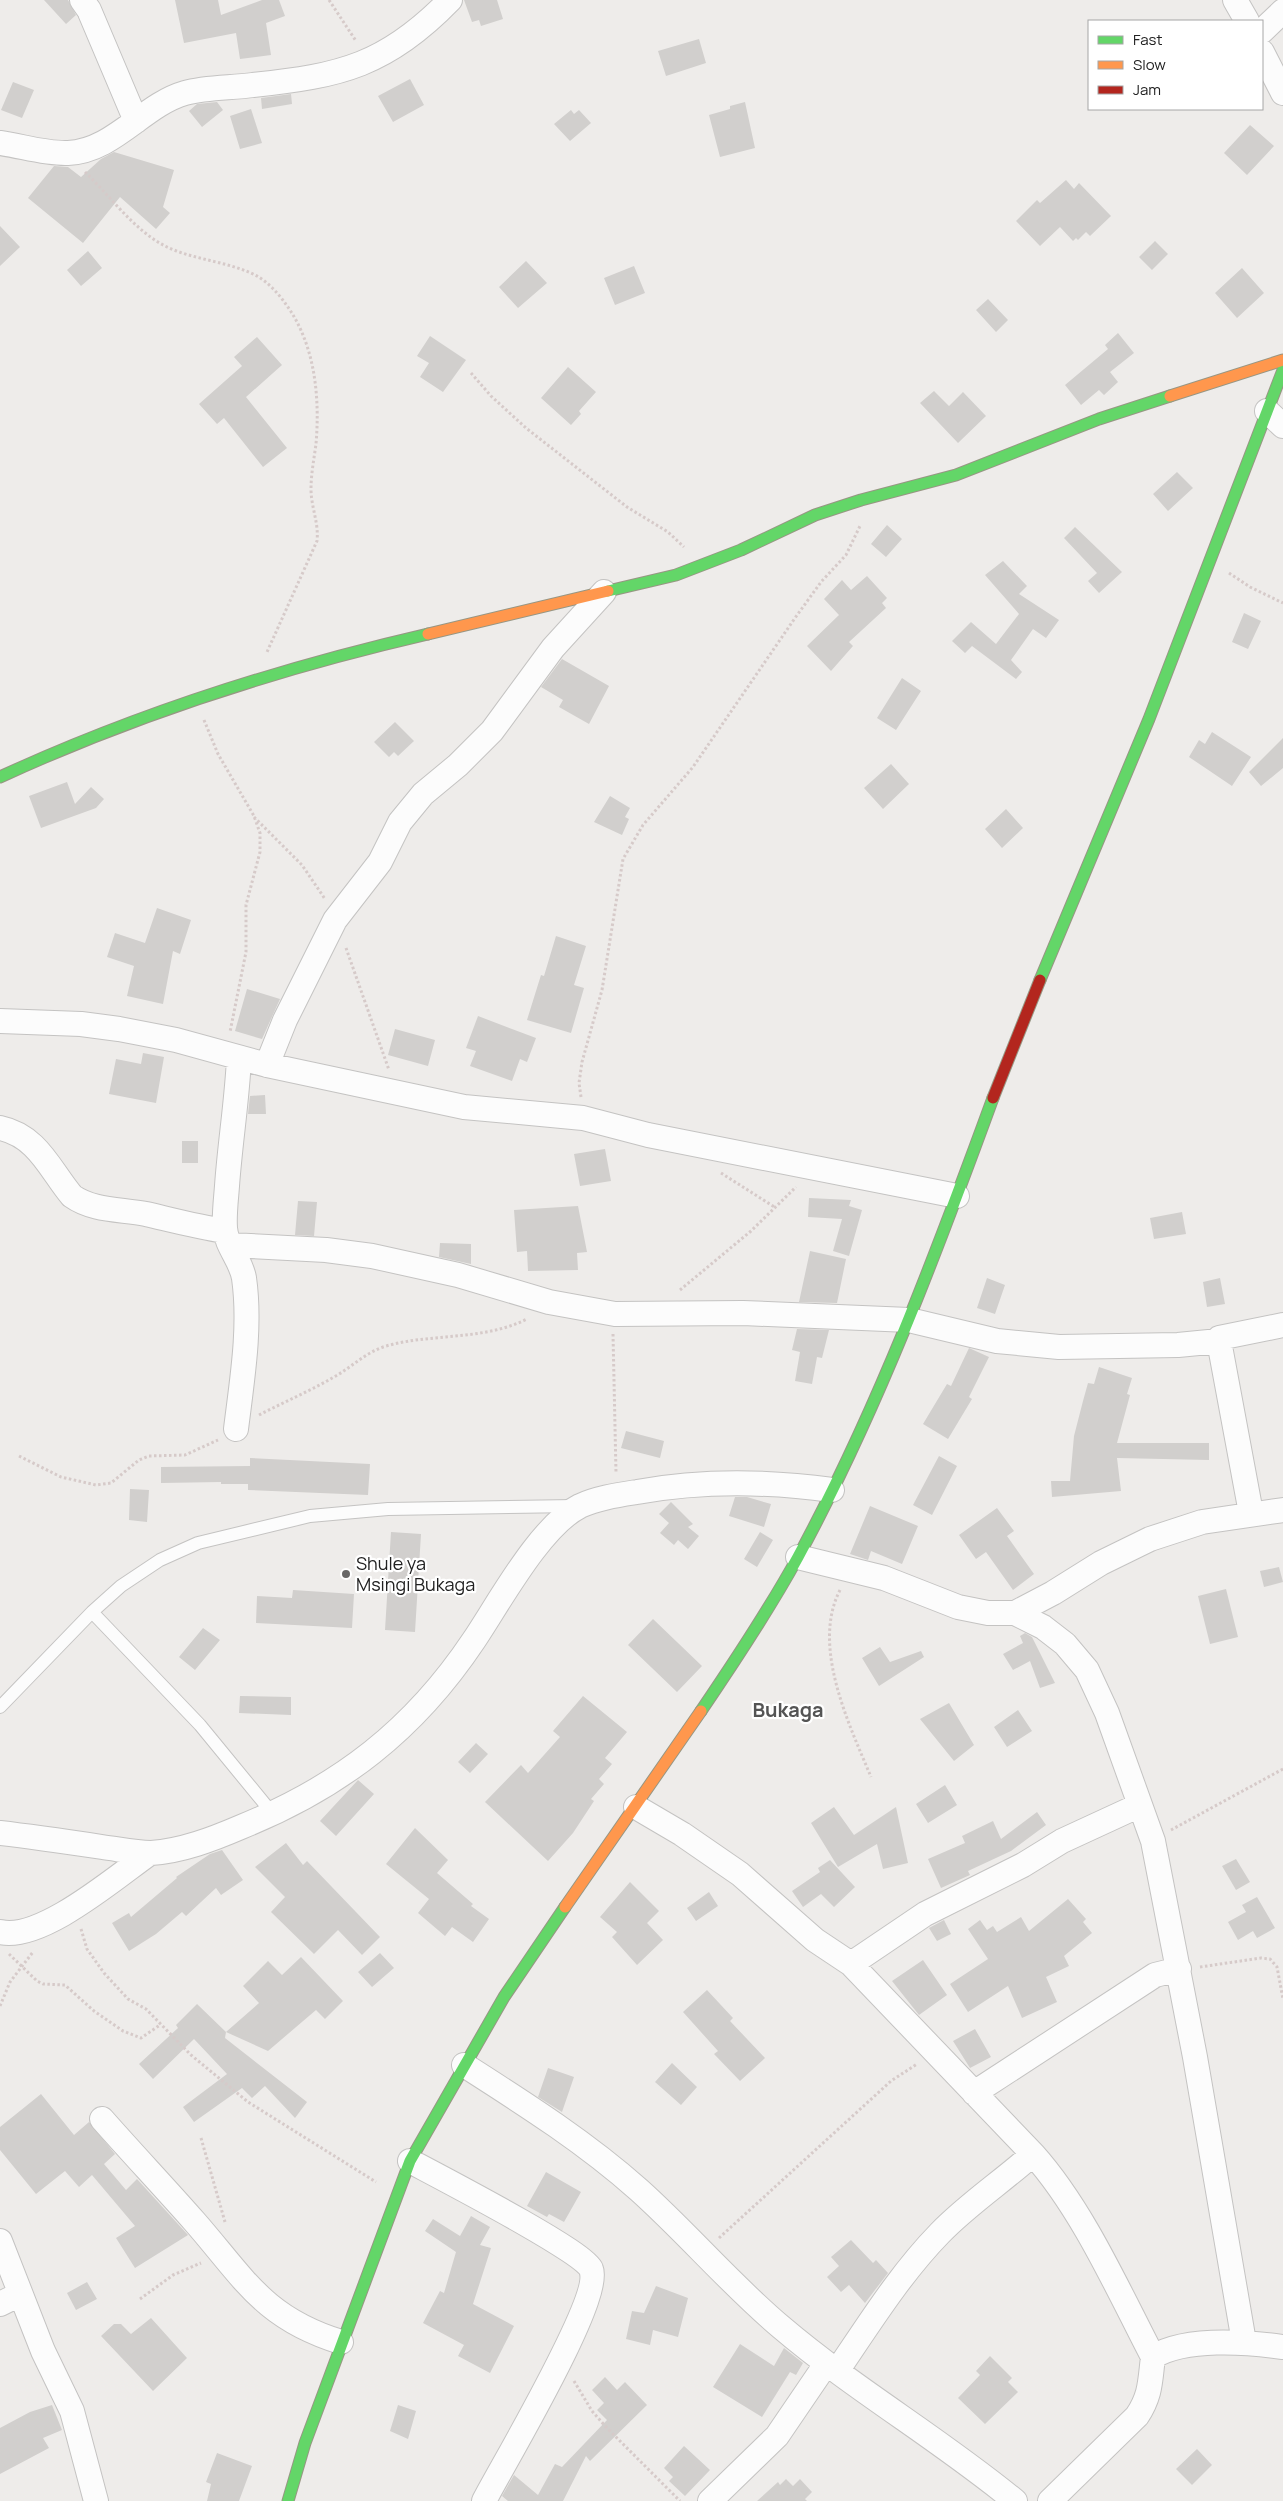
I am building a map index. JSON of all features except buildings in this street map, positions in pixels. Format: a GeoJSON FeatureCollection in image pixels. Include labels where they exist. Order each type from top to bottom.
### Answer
{"type":"FeatureCollection","features":[{"type":"Feature","properties":{"kind":"street"},"geometry":{"type":"LineString","coordinates":[[82,0],[89,10],[122,84],[136,121]]}},
{"type":"Feature","properties":{"kind":"street"},"geometry":{"type":"LineString","coordinates":[[1235,0],[1246,20]]}},
{"type":"Feature","properties":{"kind":"street"},"geometry":{"type":"LineString","coordinates":[[0,143],[68,153],[94,147],[185,93],[301,80],[351,69],[383,55],[436,5]]}},
{"type":"Feature","properties":{"kind":"street"},"geometry":{"type":"LineString","coordinates":[[1263,30],[1283,12]]}},
{"type":"Feature","properties":{"kind":"street"},"geometry":{"type":"LineString","coordinates":[[1263,54],[1283,93]]}},
{"type":"Feature","properties":{"kind":"street"},"geometry":{"type":"LineString","coordinates":[[0,777],[80,740],[194,699],[350,652],[676,575],[703,565],[815,515],[861,500],[956,475],[1099,420],[1283,360]]}},
{"type":"Feature","properties":{"kind":"street"},"geometry":{"type":"LineString","coordinates":[[288,2501],[305,2443],[396,2194],[410,2162],[464,2065],[541,1940],[636,1807],[728,1672],[798,1557],[832,1490],[909,1320],[1012,1046],[1149,719],[1209,560],[1275,419],[1283,370]]}},
{"type":"Feature","properties":{"kind":"street"},"geometry":{"type":"LineString","coordinates":[[267,1065],[285,1020],[335,920],[380,862],[400,822],[412,806],[458,765],[492,731],[553,648],[604,592]]}},
{"type":"Feature","properties":{"kind":"street"},"geometry":{"type":"LineString","coordinates":[[0,1021],[81,1024],[120,1029],[176,1040],[267,1065],[464,1107],[583,1118],[648,1135],[956,1196]]}},
{"type":"Feature","properties":{"kind":"street"},"geometry":{"type":"LineString","coordinates":[[236,1429],[243,1368],[246,1299],[243,1276],[228,1238],[229,1145],[236,1105],[239,1058]]}},
{"type":"Feature","properties":{"kind":"street"},"geometry":{"type":"LineString","coordinates":[[0,1128],[18,1134],[30,1141],[42,1153],[72,1196],[94,1207],[144,1214],[228,1238],[372,1256],[458,1275],[549,1302],[615,1314],[788,1314],[909,1320],[997,1341],[1059,1347],[1178,1345],[1219,1341],[1219,1338],[1283,1325]]}},
{"type":"Feature","properties":{"kind":"street"},"geometry":{"type":"LineString","coordinates":[[1219,1341],[1251,1514]]}},
{"type":"Feature","properties":{"kind":"street"},"geometry":{"type":"LineString","coordinates":[[0,1833],[150,1853],[212,1839],[274,1814],[341,1776],[384,1745],[432,1697],[472,1644],[536,1548],[553,1528],[580,1506],[617,1495],[678,1484],[732,1481],[777,1483],[832,1490]]}},
{"type":"Feature","properties":{"kind":"street"},"geometry":{"type":"LineString","coordinates":[[798,1557],[884,1578],[958,1607],[988,1613],[1015,1613],[1101,1564],[1150,1540],[1202,1522],[1283,1510]]}},
{"type":"Feature","properties":{"kind":"street"},"geometry":{"type":"LineString","coordinates":[[1015,1613],[1043,1628],[1066,1644],[1087,1670],[1107,1713],[1153,1841],[1179,1969],[1244,2342]]}},
{"type":"Feature","properties":{"kind":"street"},"geometry":{"type":"LineString","coordinates":[[851,1964],[926,1914],[1023,1865],[1070,1837],[1140,1805]]}},
{"type":"Feature","properties":{"kind":"street"},"geometry":{"type":"LineString","coordinates":[[636,1807],[682,1834],[740,1874],[815,1940],[851,1964],[1033,2154],[1055,2179],[1075,2211],[1153,2357],[1151,2387],[1146,2402],[1137,2416],[1050,2501]]}},
{"type":"Feature","properties":{"kind":"street"},"geometry":{"type":"LineString","coordinates":[[0,1932],[21,1932],[43,1925],[77,1905],[150,1853]]}},
{"type":"Feature","properties":{"kind":"street"},"geometry":{"type":"LineString","coordinates":[[974,2093],[1155,1975],[1179,1969]]}},
{"type":"Feature","properties":{"kind":"street"},"geometry":{"type":"LineString","coordinates":[[464,2065],[589,2148],[640,2190],[773,2320],[832,2368],[983,2475],[1015,2501]]}},
{"type":"Feature","properties":{"kind":"street"},"geometry":{"type":"LineString","coordinates":[[102,2119],[229,2265],[274,2310],[300,2326],[342,2342]]}},
{"type":"Feature","properties":{"kind":"street"},"geometry":{"type":"LineString","coordinates":[[710,2501],[777,2436],[922,2251],[956,2217],[1033,2154]]}},
{"type":"Feature","properties":{"kind":"street"},"geometry":{"type":"LineString","coordinates":[[410,2162],[585,2261],[591,2268],[593,2276],[587,2299],[563,2358],[484,2501]]}},
{"type":"Feature","properties":{"kind":"street"},"geometry":{"type":"LineString","coordinates":[[0,2241],[10,2299],[43,2350],[72,2411],[96,2501]]}},
{"type":"Feature","properties":{"kind":"street"},"geometry":{"type":"LineString","coordinates":[[1153,2357],[1177,2346],[1244,2342],[1283,2347]]}},
{"type":"Feature","properties":{"kind":"lane"},"geometry":{"type":"LineString","coordinates":[[0,1706],[92,1612],[121,1586],[160,1560],[198,1543],[310,1516],[388,1510],[580,1506]]}},
{"type":"Feature","properties":{"kind":"lane"},"geometry":{"type":"LineString","coordinates":[[92,1612],[200,1725],[274,1814]]}},
{"type":"Feature","properties":{"kind":"path"},"geometry":{"type":"LineString","coordinates":[[329,0],[369,61]]}},
{"type":"Feature","properties":{"kind":"path"},"geometry":{"type":"LineString","coordinates":[[68,153],[150,238],[166,247],[194,257],[256,275],[278,294],[294,315],[304,335],[315,384],[316,443],[312,464],[311,492],[318,541],[254,681]]}},
{"type":"Feature","properties":{"kind":"path"},"geometry":{"type":"LineString","coordinates":[[471,373],[491,396],[526,428],[627,507],[668,532],[703,565]]}},
{"type":"Feature","properties":{"kind":"path"},"geometry":{"type":"LineString","coordinates":[[583,1118],[579,1083],[582,1062],[602,990],[623,859],[643,825],[693,767],[821,582],[846,555],[857,537],[862,520],[861,500]]}},
{"type":"Feature","properties":{"kind":"path"},"geometry":{"type":"LineString","coordinates":[[1209,560],[1250,587],[1283,603]]}},
{"type":"Feature","properties":{"kind":"path"},"geometry":{"type":"LineString","coordinates":[[194,699],[218,754],[254,816],[260,833],[260,852],[246,905],[246,952],[229,1027],[230,1038],[239,1058]]}},
{"type":"Feature","properties":{"kind":"path"},"geometry":{"type":"LineString","coordinates":[[254,816],[302,865],[318,888],[335,920],[397,1092]]}},
{"type":"Feature","properties":{"kind":"path"},"geometry":{"type":"LineString","coordinates":[[649,1313],[694,1280],[751,1231],[813,1169]]}},
{"type":"Feature","properties":{"kind":"path"},"geometry":{"type":"LineString","coordinates":[[19,1456],[61,1477],[96,1485],[111,1483],[139,1460],[150,1456],[185,1455],[212,1444],[251,1419],[336,1377],[362,1358],[383,1347],[413,1339],[479,1334],[505,1328],[526,1320],[549,1302]]}},
{"type":"Feature","properties":{"kind":"path"},"geometry":{"type":"LineString","coordinates":[[615,1314],[614,1382],[617,1495]]}},
{"type":"Feature","properties":{"kind":"path"},"geometry":{"type":"LineString","coordinates":[[851,1569],[833,1604],[828,1637],[840,1693],[871,1778]]}},
{"type":"Feature","properties":{"kind":"path"},"geometry":{"type":"LineString","coordinates":[[1153,1841],[1201,1812],[1283,1769]]}},
{"type":"Feature","properties":{"kind":"path"},"geometry":{"type":"LineString","coordinates":[[77,1905],[82,1934],[93,1959],[120,1992],[128,1999],[139,2003],[190,2055],[248,2102],[396,2194]]}},
{"type":"Feature","properties":{"kind":"path"},"geometry":{"type":"LineString","coordinates":[[0,2006],[10,1982],[34,1950]]}},
{"type":"Feature","properties":{"kind":"path"},"geometry":{"type":"LineString","coordinates":[[1179,1969],[1261,1958],[1270,1959],[1277,1967],[1283,2000]]}},
{"type":"Feature","properties":{"kind":"path"},"geometry":{"type":"LineString","coordinates":[[21,1965],[43,1984],[65,1985],[94,2011],[133,2036],[141,2038],[160,2025]]}},
{"type":"Feature","properties":{"kind":"path"},"geometry":{"type":"LineString","coordinates":[[704,2252],[891,2081],[917,2064],[939,2058]]}},
{"type":"Feature","properties":{"kind":"path"},"geometry":{"type":"LineString","coordinates":[[140,2298],[188,2267],[202,2262],[229,2265],[226,2230],[201,2138]]}},
{"type":"Feature","properties":{"kind":"path"},"geometry":{"type":"LineString","coordinates":[[563,2358],[592,2411],[680,2501]]}},
{"type":"Feature","properties":{"kind":"traffic: fast"},"geometry":{"type":"LineString","coordinates":[[1040,980],[1149,719],[1283,370]]}},
{"type":"Feature","properties":{"kind":"traffic: fast"},"geometry":{"type":"LineString","coordinates":[[608,591],[676,575],[741,550],[815,515],[861,500],[956,475],[1099,419],[1170,396]]}},
{"type":"Feature","properties":{"kind":"traffic: fast"},"geometry":{"type":"LineString","coordinates":[[0,777],[104,733],[210,695],[318,662],[428,634]]}},
{"type":"Feature","properties":{"kind":"traffic: fast"},"geometry":{"type":"LineString","coordinates":[[701,1711],[787,1577],[854,1446],[904,1331],[950,1215],[993,1098]]}},
{"type":"Feature","properties":{"kind":"traffic: fast"},"geometry":{"type":"LineString","coordinates":[[288,2501],[305,2443],[410,2161],[504,1997],[565,1907]]}},
{"type":"Feature","properties":{"kind":"traffic: slow"},"geometry":{"type":"LineString","coordinates":[[1170,396],[1283,360]]}},
{"type":"Feature","properties":{"kind":"traffic: slow"},"geometry":{"type":"LineString","coordinates":[[428,634],[608,591]]}},
{"type":"Feature","properties":{"kind":"traffic: slow"},"geometry":{"type":"LineString","coordinates":[[565,1907],[701,1711]]}},
{"type":"Feature","properties":{"kind":"traffic: jam"},"geometry":{"type":"LineString","coordinates":[[993,1098],[1040,980]]}},
{"type":"Feature","properties":{"kind":"place","name":"Shule ya Msingi Bukaga"},"geometry":{"type":"Point","coordinates":[346,1574]}},
{"type":"Feature","properties":{"kind":"district","name":"Bukaga"},"geometry":{"type":"Point","coordinates":[788,1710]}}]}
